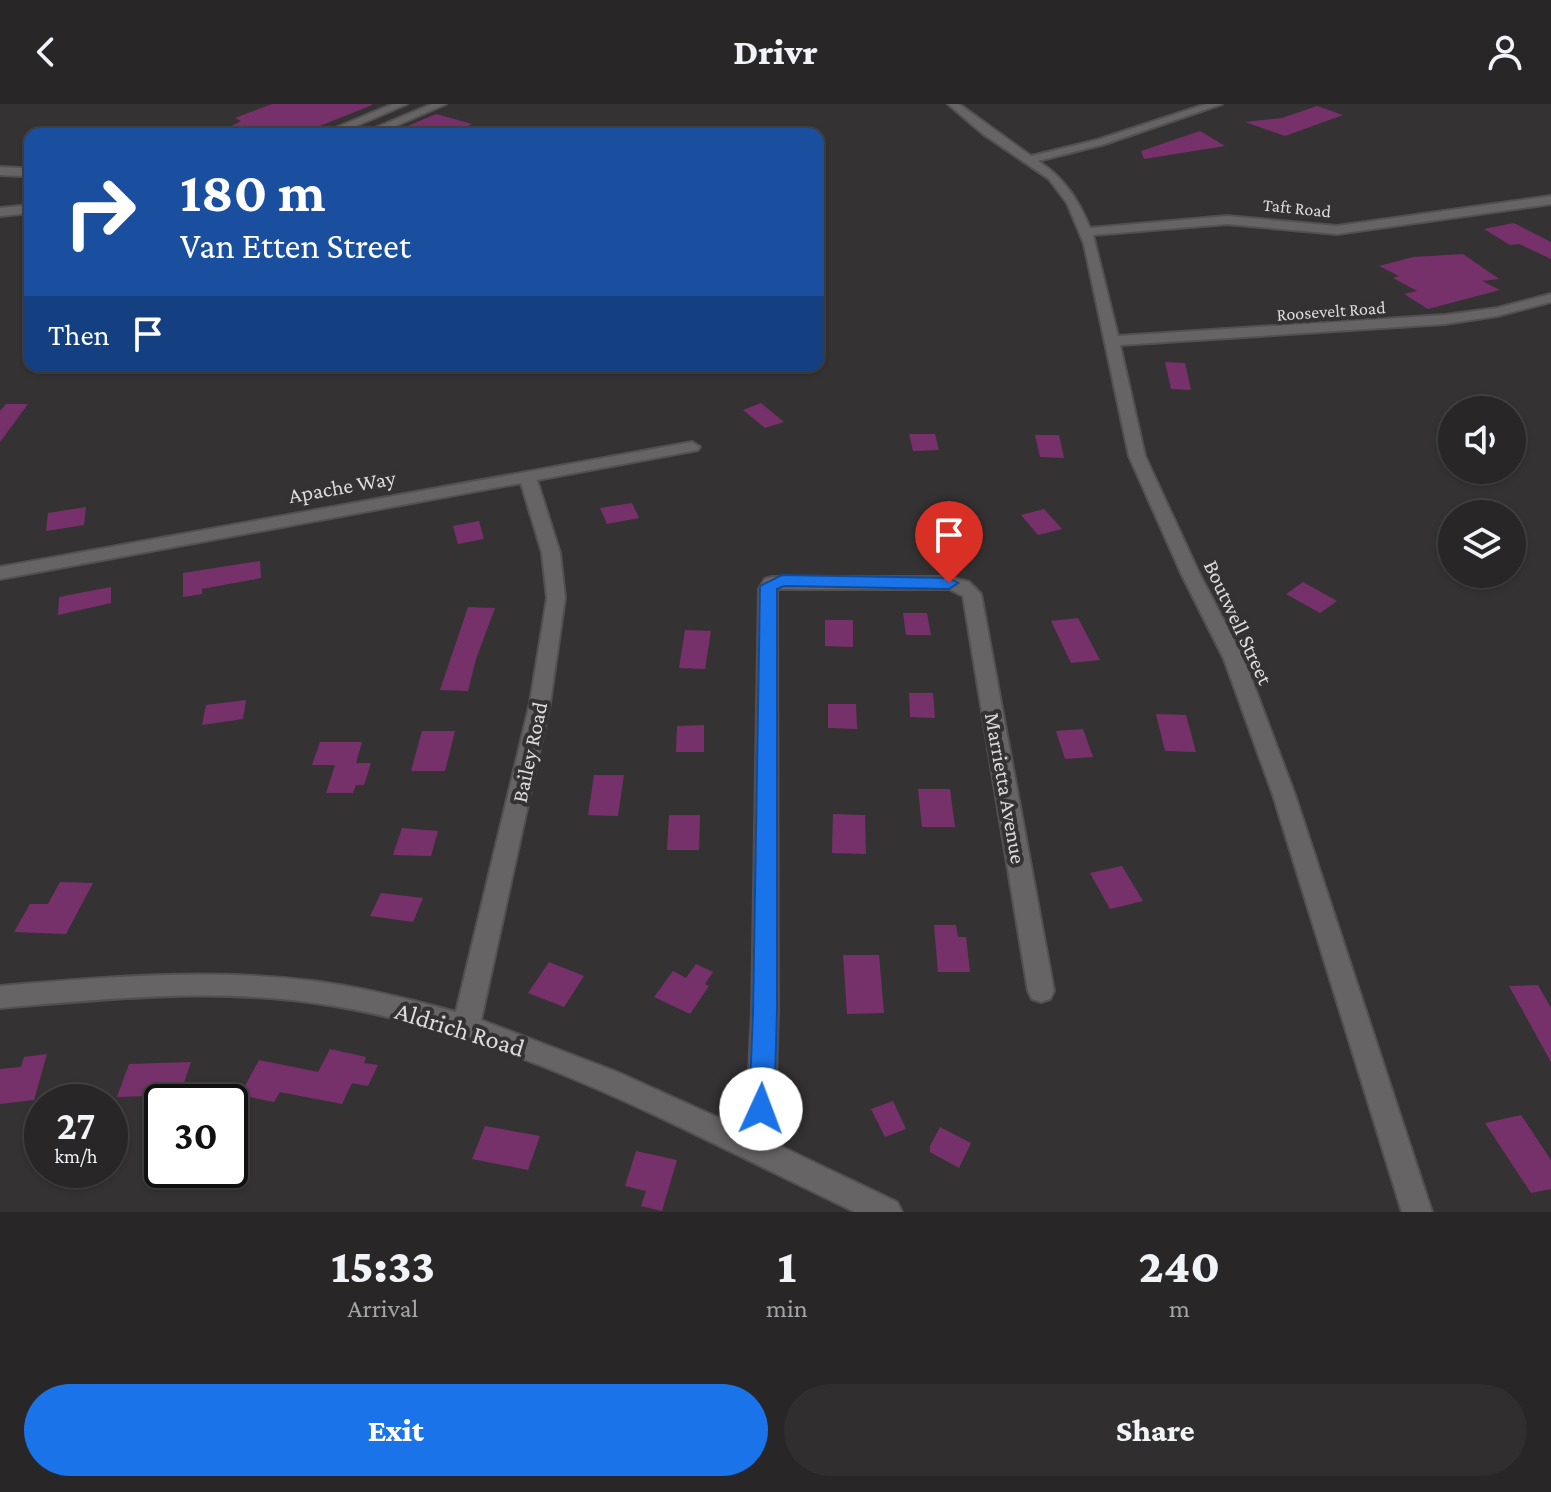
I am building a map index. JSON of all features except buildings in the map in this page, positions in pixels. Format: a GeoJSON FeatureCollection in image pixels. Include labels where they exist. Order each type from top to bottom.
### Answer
{"type":"FeatureCollection","features":[{"type":"Feature","properties":{"kind":"street"},"geometry":{"type":"LineString","coordinates":[[342,128],[402,104]]}},
{"type":"Feature","properties":{"kind":"street"},"geometry":{"type":"LineString","coordinates":[[362,128],[422,104]]}},
{"type":"Feature","properties":{"kind":"street"},"geometry":{"type":"LineString","coordinates":[[382,128],[441,104]]}},
{"type":"Feature","properties":{"kind":"street","name":"Boutwell Street"},"geometry":{"type":"LineString","coordinates":[[953,104],[987,132],[1048,170],[1066,192],[1085,232],[1137,456],[1190,573],[1234,659],[1284,795],[1417,1212]]}},
{"type":"Feature","properties":{"kind":"street"},"geometry":{"type":"LineString","coordinates":[[1032,159],[1088,145],[1217,104]]}},
{"type":"Feature","properties":{"kind":"street"},"geometry":{"type":"LineString","coordinates":[[0,171],[22,172]]}},
{"type":"Feature","properties":{"kind":"street","name":"Taft Road"},"geometry":{"type":"LineString","coordinates":[[1085,232],[1215,220],[1255,222],[1303,230],[1337,230],[1551,200]]}},
{"type":"Feature","properties":{"kind":"street"},"geometry":{"type":"LineString","coordinates":[[0,212],[24,210]]}},
{"type":"Feature","properties":{"kind":"street","name":"Roosevelt Road"},"geometry":{"type":"LineString","coordinates":[[1111,341],[1211,339],[1435,323],[1497,313],[1551,298]]}},
{"type":"Feature","properties":{"kind":"street","name":"Apache Way"},"geometry":{"type":"LineString","coordinates":[[0,573],[692,447]]}},
{"type":"Feature","properties":{"kind":"street","name":"Bailey Road"},"geometry":{"type":"LineString","coordinates":[[466,1027],[540,703],[556,598],[551,553],[528,477]]}},
{"type":"Feature","properties":{"kind":"street","name":"Marrietta Avenue"},"geometry":{"type":"LineString","coordinates":[[748,1147],[760,1120],[762,1095],[768,589],[772,583],[949,583],[965,588],[974,600],[1041,991]]}},
{"type":"Feature","properties":{"kind":"street","name":"Aldrich Road"},"geometry":{"type":"LineString","coordinates":[[0,997],[97,989],[244,986],[354,998],[466,1027],[645,1098],[887,1212]]}},
{"type":"Feature","properties":{"kind":"route"},"geometry":{"type":"LineString","coordinates":[[761,1109],[765,1012],[768,586],[782,580],[949,583]]}}]}
